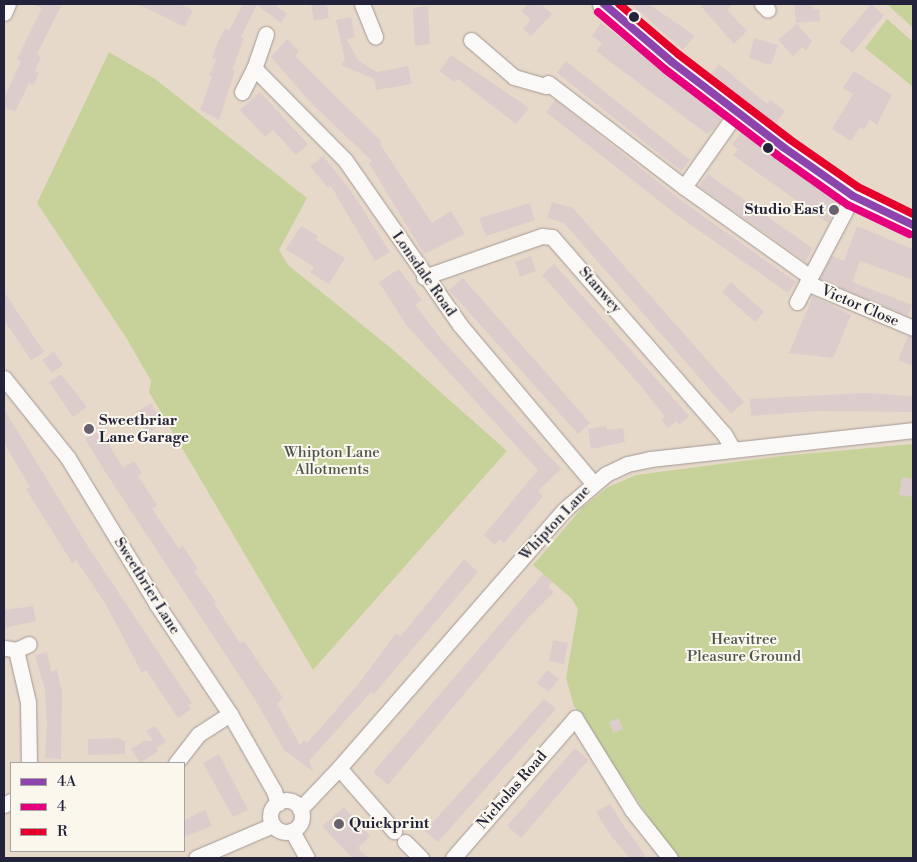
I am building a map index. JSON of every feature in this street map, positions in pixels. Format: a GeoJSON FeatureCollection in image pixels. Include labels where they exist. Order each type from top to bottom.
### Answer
{"type":"FeatureCollection","features":[{"type":"Feature","properties":{"kind":"main road"},"geometry":{"type":"LineString","coordinates":[[604,4],[737,112],[853,196],[913,225]]}},
{"type":"Feature","properties":{"kind":"street"},"geometry":{"type":"LineString","coordinates":[[4,13],[8,4]]}},
{"type":"Feature","properties":{"kind":"street"},"geometry":{"type":"LineString","coordinates":[[362,4],[375,37]]}},
{"type":"Feature","properties":{"kind":"street"},"geometry":{"type":"LineString","coordinates":[[242,92],[254,68],[266,34]]}},
{"type":"Feature","properties":{"kind":"street","name":"Victor Close"},"geometry":{"type":"LineString","coordinates":[[471,40],[514,77],[547,84],[808,280],[913,328]]}},
{"type":"Feature","properties":{"kind":"street","name":"Lonsdale Road"},"geometry":{"type":"LineString","coordinates":[[254,68],[345,160],[424,277],[460,325],[593,483]]}},
{"type":"Feature","properties":{"kind":"street"},"geometry":{"type":"LineString","coordinates":[[684,187],[737,112]]}},
{"type":"Feature","properties":{"kind":"street"},"geometry":{"type":"LineString","coordinates":[[797,302],[853,196]]}},
{"type":"Feature","properties":{"kind":"street","name":"Stanwey"},"geometry":{"type":"LineString","coordinates":[[424,277],[542,236],[552,238],[724,434],[732,448]]}},
{"type":"Feature","properties":{"kind":"street","name":"Sweetbrier Lane"},"geometry":{"type":"LineString","coordinates":[[4,378],[68,458],[156,603],[230,714],[274,791],[278,802]]}},
{"type":"Feature","properties":{"kind":"street","name":"Whipton Lane"},"geometry":{"type":"LineString","coordinates":[[300,809],[340,768],[564,510],[593,483],[627,464],[732,448],[913,430]]}},
{"type":"Feature","properties":{"kind":"street"},"geometry":{"type":"LineString","coordinates":[[17,647],[28,702],[29,762]]}},
{"type":"Feature","properties":{"kind":"street"},"geometry":{"type":"LineString","coordinates":[[177,762],[200,734],[230,714]]}},
{"type":"Feature","properties":{"kind":"street","name":"Nicholas Road"},"geometry":{"type":"LineString","coordinates":[[453,858],[576,718],[632,810],[670,858]]}},
{"type":"Feature","properties":{"kind":"street"},"geometry":{"type":"LineString","coordinates":[[340,768],[399,837],[421,858]]}},
{"type":"Feature","properties":{"kind":"street"},"geometry":{"type":"LineString","coordinates":[[288,800],[300,809],[302,819],[292,831],[281,832],[273,825],[271,810],[278,802],[288,800]]}},
{"type":"Feature","properties":{"kind":"street"},"geometry":{"type":"LineString","coordinates":[[196,858],[273,825]]}},
{"type":"Feature","properties":{"kind":"street"},"geometry":{"type":"LineString","coordinates":[[292,831],[307,858]]}},
{"type":"Feature","properties":{"kind":"green space"},"geometry":{"type":"Polygon","coordinates":[[[887,4],[913,4],[913,28],[887,4]]]}},
{"type":"Feature","properties":{"kind":"green space"},"geometry":{"type":"Polygon","coordinates":[[[887,19],[913,42],[913,87],[865,48],[887,19]]]}},
{"type":"Feature","properties":{"kind":"green space","name":"Whipton Lane Allotments"},"geometry":{"type":"Polygon","coordinates":[[[109,52],[155,79],[307,198],[279,250],[288,265],[392,349],[507,451],[313,670],[149,392],[151,381],[127,339],[37,203],[109,52]]]}},
{"type":"Feature","properties":{"kind":"green space","name":"Heavitree Pleasure Ground"},"geometry":{"type":"Polygon","coordinates":[[[913,444],[913,858],[676,858],[574,706],[566,678],[578,609],[572,599],[533,565],[583,507],[608,487],[636,475],[781,456],[913,444]]]}},
{"type":"Feature","properties":{"kind":"building"},"geometry":{"type":"Polygon","coordinates":[[[33,4],[62,4],[37,54],[41,58],[35,71],[39,73],[34,85],[29,83],[15,112],[4,107],[4,98],[21,61],[17,59],[42,8],[33,4]]]}},
{"type":"Feature","properties":{"kind":"building"},"geometry":{"type":"Polygon","coordinates":[[[138,4],[181,4],[193,10],[185,27],[138,4]]]}},
{"type":"Feature","properties":{"kind":"building"},"geometry":{"type":"Polygon","coordinates":[[[243,4],[274,4],[287,14],[281,23],[257,5],[241,37],[244,38],[232,70],[235,71],[219,120],[200,110],[212,77],[209,76],[216,60],[212,58],[218,42],[225,28],[229,31],[243,4]]]}},
{"type":"Feature","properties":{"kind":"building"},"geometry":{"type":"Polygon","coordinates":[[[311,4],[327,4],[329,18],[314,21],[311,4]]]}},
{"type":"Feature","properties":{"kind":"building"},"geometry":{"type":"Polygon","coordinates":[[[528,4],[541,4],[552,14],[531,36],[523,29],[531,20],[521,11],[528,4]]]}},
{"type":"Feature","properties":{"kind":"building"},"geometry":{"type":"Polygon","coordinates":[[[631,4],[649,4],[695,36],[683,50],[631,4]]]}},
{"type":"Feature","properties":{"kind":"building"},"geometry":{"type":"Polygon","coordinates":[[[699,4],[733,4],[727,10],[747,31],[734,44],[699,4]]]}},
{"type":"Feature","properties":{"kind":"building"},"geometry":{"type":"Polygon","coordinates":[[[794,4],[812,4],[813,10],[819,9],[820,21],[796,23],[794,4]]]}},
{"type":"Feature","properties":{"kind":"building"},"geometry":{"type":"Polygon","coordinates":[[[871,4],[884,15],[853,53],[839,42],[871,4]]]}},
{"type":"Feature","properties":{"kind":"building"},"geometry":{"type":"Polygon","coordinates":[[[428,6],[430,44],[415,46],[413,8],[428,6]]]}},
{"type":"Feature","properties":{"kind":"building"},"geometry":{"type":"Polygon","coordinates":[[[351,17],[355,37],[346,39],[359,61],[377,72],[408,66],[412,84],[376,90],[374,79],[341,65],[345,60],[336,20],[351,17]]]}},
{"type":"Feature","properties":{"kind":"building"},"geometry":{"type":"Polygon","coordinates":[[[601,23],[722,117],[714,129],[707,134],[596,51],[602,43],[592,36],[601,23]]]}},
{"type":"Feature","properties":{"kind":"building"},"geometry":{"type":"Polygon","coordinates":[[[797,24],[812,41],[806,51],[802,47],[793,56],[778,40],[797,24]]]}},
{"type":"Feature","properties":{"kind":"building"},"geometry":{"type":"Polygon","coordinates":[[[754,38],[778,45],[771,65],[749,58],[754,38]]]}},
{"type":"Feature","properties":{"kind":"building"},"geometry":{"type":"Polygon","coordinates":[[[287,39],[299,51],[295,56],[382,142],[380,144],[432,223],[451,211],[465,234],[424,254],[369,163],[372,161],[311,103],[271,57],[287,39]]]}},
{"type":"Feature","properties":{"kind":"building"},"geometry":{"type":"Polygon","coordinates":[[[451,55],[529,108],[516,124],[458,79],[455,82],[439,71],[451,55]]]}},
{"type":"Feature","properties":{"kind":"building"},"geometry":{"type":"Polygon","coordinates":[[[566,61],[690,160],[681,171],[557,73],[566,61]]]}},
{"type":"Feature","properties":{"kind":"building"},"geometry":{"type":"Polygon","coordinates":[[[719,64],[767,104],[770,100],[785,111],[775,124],[710,75],[719,64]]]}},
{"type":"Feature","properties":{"kind":"building"},"geometry":{"type":"Polygon","coordinates":[[[854,71],[892,95],[877,125],[870,120],[864,130],[860,127],[851,141],[832,129],[853,94],[843,88],[854,71]]]}},
{"type":"Feature","properties":{"kind":"building"},"geometry":{"type":"Polygon","coordinates":[[[260,92],[308,144],[296,155],[273,130],[265,137],[240,110],[260,92]]]}},
{"type":"Feature","properties":{"kind":"building"},"geometry":{"type":"Polygon","coordinates":[[[555,100],[682,201],[796,282],[788,293],[677,215],[546,112],[555,100]]]}},
{"type":"Feature","properties":{"kind":"building"},"geometry":{"type":"Polygon","coordinates":[[[742,132],[838,203],[828,223],[733,155],[738,149],[732,145],[742,132]]]}},
{"type":"Feature","properties":{"kind":"building"},"geometry":{"type":"Polygon","coordinates":[[[323,156],[351,191],[390,252],[375,261],[331,186],[328,188],[310,166],[323,156]]]}},
{"type":"Feature","properties":{"kind":"building"},"geometry":{"type":"Polygon","coordinates":[[[708,174],[812,248],[806,262],[699,186],[708,174]]]}},
{"type":"Feature","properties":{"kind":"building"},"geometry":{"type":"Polygon","coordinates":[[[552,202],[573,208],[744,402],[731,414],[564,223],[547,218],[552,202]]]}},
{"type":"Feature","properties":{"kind":"building"},"geometry":{"type":"Polygon","coordinates":[[[530,203],[535,220],[486,236],[479,218],[530,203]]]}},
{"type":"Feature","properties":{"kind":"building"},"geometry":{"type":"Polygon","coordinates":[[[301,226],[318,236],[316,240],[345,258],[329,284],[310,273],[314,267],[286,249],[301,226]]]}},
{"type":"Feature","properties":{"kind":"building"},"geometry":{"type":"Polygon","coordinates":[[[857,226],[913,249],[913,280],[860,261],[852,282],[912,305],[908,316],[820,279],[832,256],[844,261],[857,226]]]}},
{"type":"Feature","properties":{"kind":"building"},"geometry":{"type":"Polygon","coordinates":[[[531,256],[536,271],[520,277],[515,262],[531,256]]]}},
{"type":"Feature","properties":{"kind":"building"},"geometry":{"type":"Polygon","coordinates":[[[554,264],[689,416],[679,425],[676,421],[668,428],[661,420],[665,417],[640,385],[542,275],[554,264]]]}},
{"type":"Feature","properties":{"kind":"building"},"geometry":{"type":"Polygon","coordinates":[[[399,269],[422,300],[415,305],[441,339],[561,469],[538,491],[543,496],[504,543],[499,539],[495,545],[484,535],[538,470],[407,326],[379,282],[399,269]]]}},
{"type":"Feature","properties":{"kind":"building"},"geometry":{"type":"Polygon","coordinates":[[[463,278],[590,423],[578,434],[449,290],[463,278]]]}},
{"type":"Feature","properties":{"kind":"building"},"geometry":{"type":"Polygon","coordinates":[[[731,282],[764,312],[755,322],[722,292],[731,282]]]}},
{"type":"Feature","properties":{"kind":"building"},"geometry":{"type":"Polygon","coordinates":[[[4,292],[44,352],[31,360],[4,320],[4,292]]]}},
{"type":"Feature","properties":{"kind":"building"},"geometry":{"type":"Polygon","coordinates":[[[813,296],[851,315],[833,358],[789,353],[813,296]]]}},
{"type":"Feature","properties":{"kind":"building"},"geometry":{"type":"Polygon","coordinates":[[[908,336],[913,337],[913,366],[898,360],[908,336]]]}},
{"type":"Feature","properties":{"kind":"building"},"geometry":{"type":"Polygon","coordinates":[[[54,352],[63,365],[52,373],[42,360],[54,352]]]}},
{"type":"Feature","properties":{"kind":"building"},"geometry":{"type":"Polygon","coordinates":[[[61,374],[87,407],[73,417],[49,382],[61,374]]]}},
{"type":"Feature","properties":{"kind":"building"},"geometry":{"type":"Polygon","coordinates":[[[864,393],[913,396],[913,412],[817,411],[751,416],[750,399],[864,393]]]}},
{"type":"Feature","properties":{"kind":"building"},"geometry":{"type":"Polygon","coordinates":[[[151,403],[163,423],[148,433],[135,413],[151,403]]]}},
{"type":"Feature","properties":{"kind":"building"},"geometry":{"type":"Polygon","coordinates":[[[4,409],[87,545],[192,703],[188,705],[191,709],[178,718],[146,670],[142,673],[105,603],[76,560],[72,563],[26,489],[30,487],[4,443],[4,409]]]}},
{"type":"Feature","properties":{"kind":"building"},"geometry":{"type":"Polygon","coordinates":[[[606,426],[607,430],[623,428],[625,442],[591,449],[588,429],[606,426]]]}},
{"type":"Feature","properties":{"kind":"building"},"geometry":{"type":"Polygon","coordinates":[[[100,430],[123,468],[134,461],[142,473],[138,476],[157,505],[152,509],[179,549],[183,546],[198,569],[194,571],[216,602],[214,603],[240,643],[244,641],[283,698],[277,704],[300,745],[304,740],[307,743],[332,715],[360,682],[396,633],[400,637],[464,559],[478,572],[374,694],[371,692],[309,761],[314,772],[284,750],[254,698],[106,473],[85,439],[100,430]]]}},
{"type":"Feature","properties":{"kind":"building"},"geometry":{"type":"Polygon","coordinates":[[[902,477],[913,479],[913,497],[899,495],[902,477]]]}},
{"type":"Feature","properties":{"kind":"building"},"geometry":{"type":"Polygon","coordinates":[[[543,574],[552,582],[548,587],[554,592],[527,619],[388,785],[373,772],[543,574]]]}},
{"type":"Feature","properties":{"kind":"building"},"geometry":{"type":"Polygon","coordinates":[[[33,606],[36,621],[4,628],[4,610],[33,606]]]}},
{"type":"Feature","properties":{"kind":"building"},"geometry":{"type":"Polygon","coordinates":[[[553,640],[568,643],[564,664],[549,661],[553,640]]]}},
{"type":"Feature","properties":{"kind":"building"},"geometry":{"type":"Polygon","coordinates":[[[47,652],[51,671],[57,670],[62,692],[61,759],[45,758],[47,722],[45,690],[35,655],[47,652]]]}},
{"type":"Feature","properties":{"kind":"building"},"geometry":{"type":"Polygon","coordinates":[[[547,670],[559,679],[549,692],[537,683],[547,670]]]}},
{"type":"Feature","properties":{"kind":"building"},"geometry":{"type":"Polygon","coordinates":[[[544,699],[556,709],[438,842],[425,831],[544,699]]]}},
{"type":"Feature","properties":{"kind":"building"},"geometry":{"type":"Polygon","coordinates":[[[618,718],[623,729],[613,733],[609,722],[618,718]]]}},
{"type":"Feature","properties":{"kind":"building"},"geometry":{"type":"Polygon","coordinates":[[[155,726],[166,742],[156,748],[158,751],[139,762],[131,749],[144,741],[153,741],[146,731],[155,726]]]}},
{"type":"Feature","properties":{"kind":"building"},"geometry":{"type":"Polygon","coordinates":[[[117,738],[125,741],[125,754],[88,755],[88,739],[117,738]]]}},
{"type":"Feature","properties":{"kind":"building"},"geometry":{"type":"Polygon","coordinates":[[[575,748],[588,760],[521,838],[507,826],[575,748]]]}},
{"type":"Feature","properties":{"kind":"building"},"geometry":{"type":"Polygon","coordinates":[[[219,754],[248,810],[233,817],[203,763],[219,754]]]}},
{"type":"Feature","properties":{"kind":"building"},"geometry":{"type":"Polygon","coordinates":[[[610,804],[647,858],[630,858],[611,836],[596,812],[610,804]]]}},
{"type":"Feature","properties":{"kind":"building"},"geometry":{"type":"Polygon","coordinates":[[[344,807],[370,836],[358,848],[368,858],[352,858],[322,826],[344,807]]]}},
{"type":"Feature","properties":{"kind":"building"},"geometry":{"type":"Polygon","coordinates":[[[205,810],[212,826],[185,837],[185,820],[205,810]]]}},
{"type":"Feature","properties":{"kind":"transit line","name":"4A"},"geometry":{"type":"LineString","coordinates":[[604,4],[672,62],[783,147],[853,196],[913,225]]}},
{"type":"Feature","properties":{"kind":"transit line","name":"R"},"geometry":{"type":"LineString","coordinates":[[619,4],[678,54],[789,139],[858,187],[913,214]]}},
{"type":"Feature","properties":{"kind":"transit line","name":"4"},"geometry":{"type":"LineString","coordinates":[[598,12],[666,70],[777,155],[848,205],[909,234]]}},
{"type":"Feature","properties":{"kind":"place","name":"Studio East"},"geometry":{"type":"Point","coordinates":[834,210]}},
{"type":"Feature","properties":{"kind":"place","name":"Sweetbriar Lane Garage"},"geometry":{"type":"Point","coordinates":[89,429]}},
{"type":"Feature","properties":{"kind":"place","name":"Quickprint"},"geometry":{"type":"Point","coordinates":[339,824]}}]}
